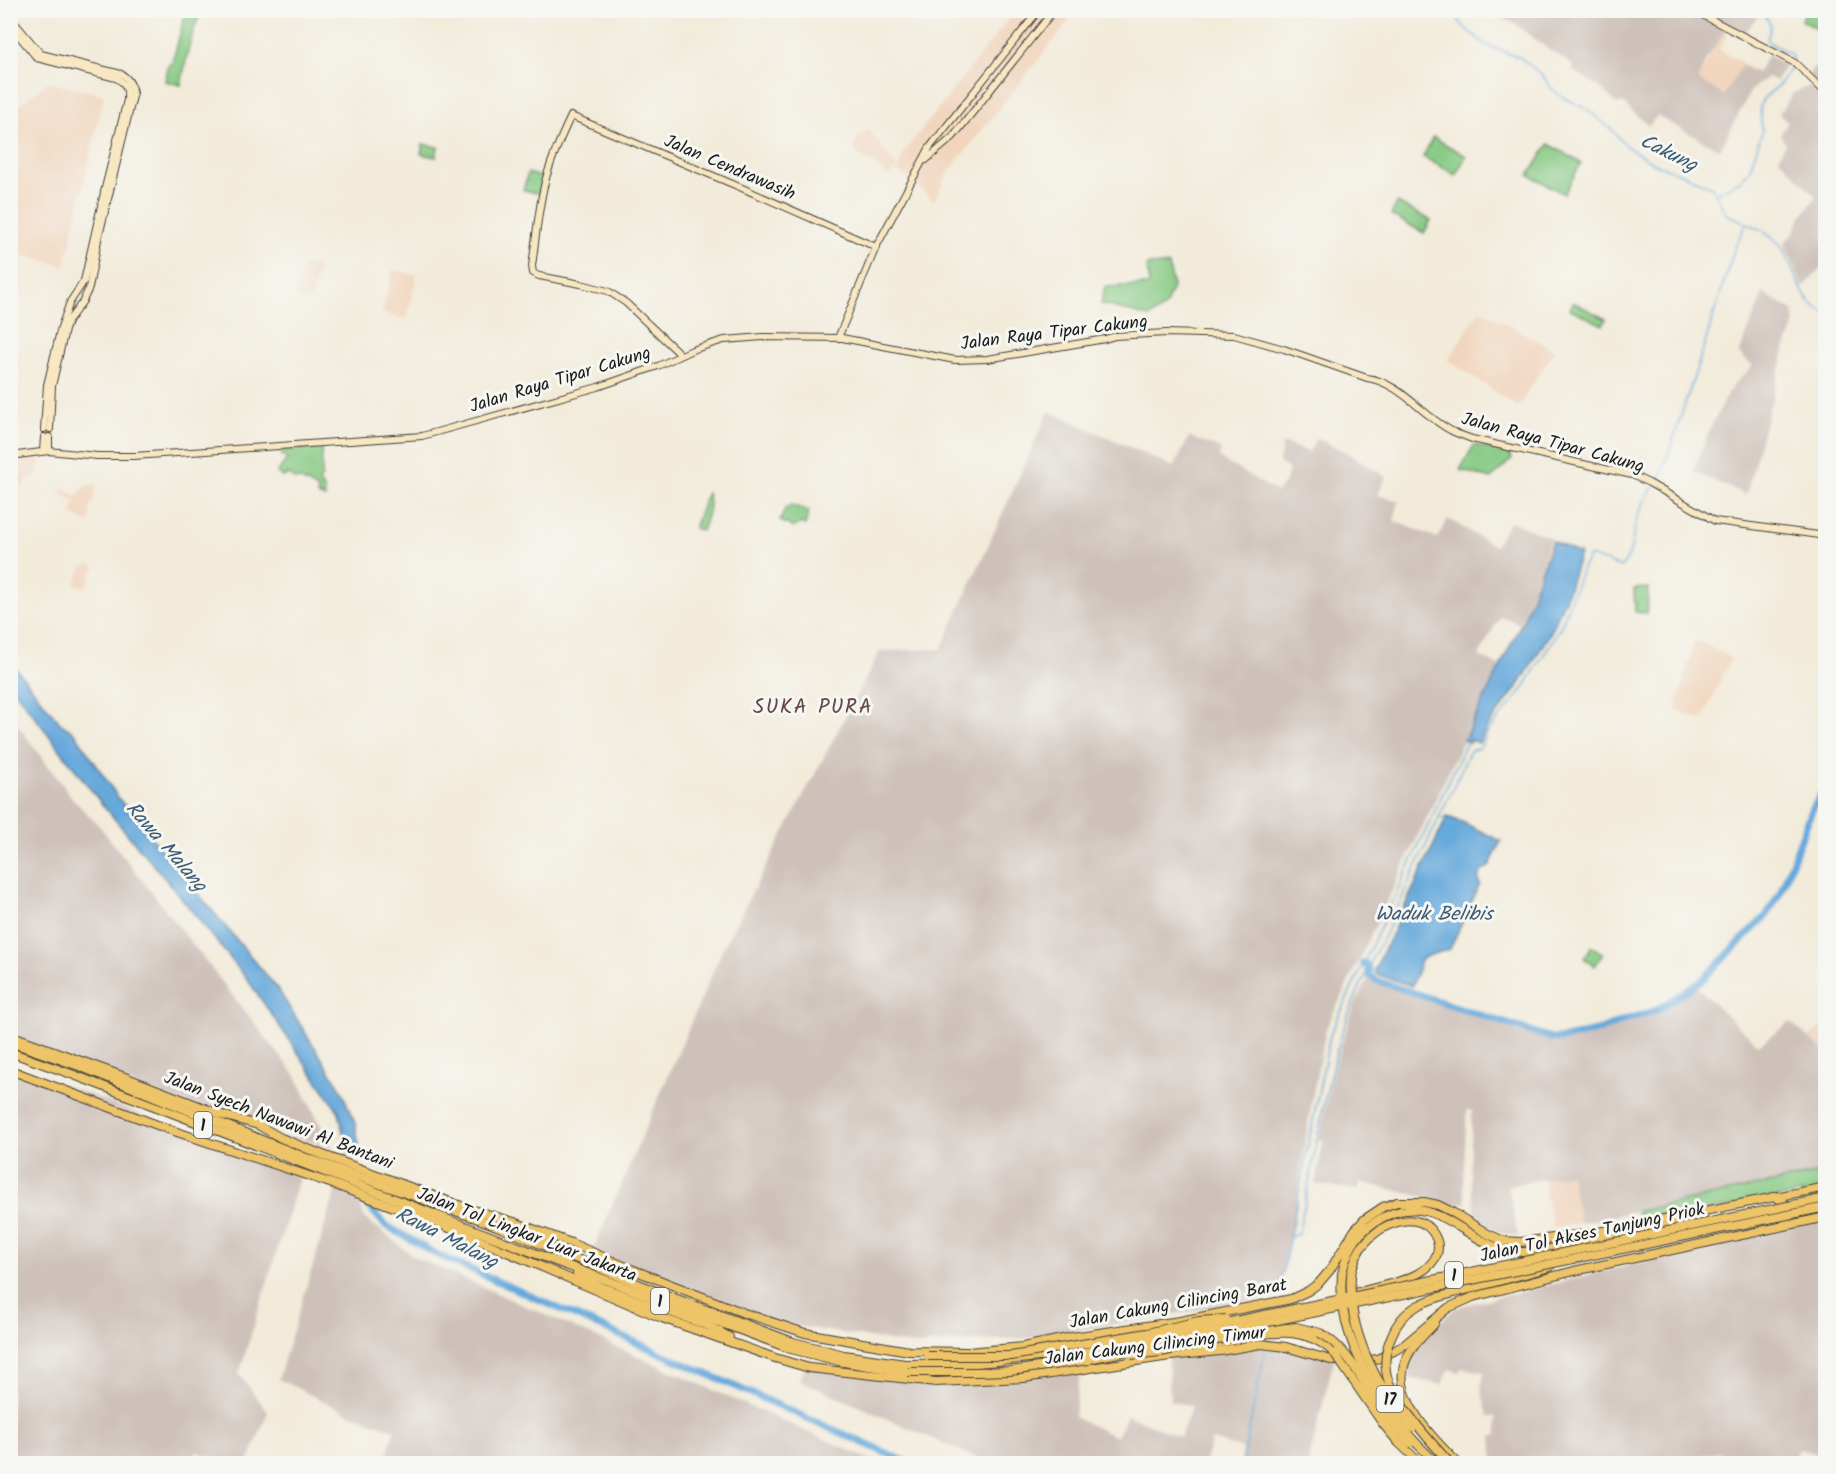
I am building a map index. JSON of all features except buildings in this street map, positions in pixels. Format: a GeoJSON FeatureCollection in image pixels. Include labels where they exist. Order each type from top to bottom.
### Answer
{"type":"FeatureCollection","features":[{"type":"Feature","properties":{"kind":"highway","name":"Jalan Syech Nawawi Al Bantani"},"geometry":{"type":"LineString","coordinates":[[10,1035],[222,1115],[258,1125],[332,1171],[417,1216],[614,1298]]}},
{"type":"Feature","properties":{"kind":"highway","name":"Jalan Tol Lingkar Luar Jakarta"},"geometry":{"type":"LineString","coordinates":[[10,1042],[79,1066],[555,1261],[791,1349],[843,1362],[908,1372],[1010,1371],[1083,1357]]}},
{"type":"Feature","properties":{"kind":"highway","name":"Jalan Tol Lingkar Luar Jakarta"},"geometry":{"type":"LineString","coordinates":[[10,1052],[332,1171],[489,1223],[658,1292],[793,1342],[836,1353],[905,1364],[978,1364],[1083,1357]]}},
{"type":"Feature","properties":{"kind":"highway","name":"Jalan Syech Nawawi Al Bantani"},"geometry":{"type":"LineString","coordinates":[[10,1070],[168,1129],[332,1171],[426,1192],[571,1243],[600,1258]]}},
{"type":"Feature","properties":{"kind":"highway","name":"Jalan Cakung Cilincing Barat"},"geometry":{"type":"LineString","coordinates":[[600,1258],[795,1330],[909,1351],[992,1350],[1179,1321],[1298,1297],[1325,1276],[1359,1225],[1377,1211],[1397,1202],[1431,1203],[1452,1212],[1492,1236],[1509,1242],[1521,1242],[1593,1233],[1826,1187]]}},
{"type":"Feature","properties":{"kind":"highway"},"geometry":{"type":"LineString","coordinates":[[1803,1192],[1798,1211],[1811,1220]]}},
{"type":"Feature","properties":{"kind":"highway"},"geometry":{"type":"LineString","coordinates":[[1775,1196],[1787,1204],[1789,1218],[1783,1226]]}},
{"type":"Feature","properties":{"kind":"highway","name":"Jalan Tol Akses Tanjung Priok"},"geometry":{"type":"LineString","coordinates":[[1083,1357],[1309,1305],[1826,1198]]}},
{"type":"Feature","properties":{"kind":"highway","name":"Jalan Tol Akses Tanjung Priok"},"geometry":{"type":"LineString","coordinates":[[1083,1357],[1826,1207]]}},
{"type":"Feature","properties":{"kind":"highway"},"geometry":{"type":"LineString","coordinates":[[1351,1320],[1342,1297],[1342,1280],[1349,1252],[1368,1228],[1395,1213],[1412,1210],[1432,1213],[1450,1220],[1492,1246],[1507,1251],[1521,1252],[1649,1229],[1715,1221]]}},
{"type":"Feature","properties":{"kind":"highway","name":"Jalan Cakung Cilincing Timur"},"geometry":{"type":"LineString","coordinates":[[614,1298],[662,1318],[809,1368],[936,1382],[1024,1378],[1261,1344],[1286,1347],[1319,1358],[1341,1362],[1371,1360],[1404,1345],[1435,1317],[1453,1305],[1473,1297],[1535,1281],[1826,1217]]}},
{"type":"Feature","properties":{"kind":"highway"},"geometry":{"type":"LineString","coordinates":[[1309,1305],[1343,1296],[1355,1293],[1389,1284],[1426,1269],[1434,1260],[1438,1250],[1436,1237],[1428,1227],[1415,1221],[1396,1222],[1377,1232],[1363,1245],[1355,1259],[1351,1275],[1350,1293],[1351,1299],[1351,1320]]}},
{"type":"Feature","properties":{"kind":"highway"},"geometry":{"type":"LineString","coordinates":[[489,1223],[497,1223],[600,1258]]}},
{"type":"Feature","properties":{"kind":"highway"},"geometry":{"type":"LineString","coordinates":[[1450,1464],[1396,1399],[1390,1386],[1385,1369],[1385,1358],[1394,1331],[1407,1314],[1417,1306],[1431,1300],[1521,1276],[1571,1259]]}},
{"type":"Feature","properties":{"kind":"highway"},"geometry":{"type":"LineString","coordinates":[[555,1261],[601,1287],[709,1326],[751,1348]]}},
{"type":"Feature","properties":{"kind":"highway"},"geometry":{"type":"LineString","coordinates":[[1453,1305],[1408,1356],[1402,1377],[1403,1389],[1410,1405],[1434,1437],[1459,1464]]}},
{"type":"Feature","properties":{"kind":"highway"},"geometry":{"type":"LineString","coordinates":[[909,1351],[928,1356],[1011,1356],[1199,1322],[1269,1314]]}},
{"type":"Feature","properties":{"kind":"highway","name":"17"},"geometry":{"type":"LineString","coordinates":[[1351,1320],[1361,1360],[1383,1401],[1409,1435],[1436,1464]]}},
{"type":"Feature","properties":{"kind":"highway","name":"17"},"geometry":{"type":"LineString","coordinates":[[1351,1320],[1383,1389],[1411,1425],[1450,1464]]}},
{"type":"Feature","properties":{"kind":"highway"},"geometry":{"type":"LineString","coordinates":[[1083,1357],[1161,1352],[1275,1328],[1309,1329],[1326,1337],[1340,1348],[1352,1361],[1391,1423],[1410,1443],[1436,1464]]}},
{"type":"Feature","properties":{"kind":"highway"},"geometry":{"type":"LineString","coordinates":[[1104,1333],[1100,1338],[1098,1352],[1102,1361],[1112,1366],[1130,1359],[1282,1333],[1306,1335],[1320,1341],[1330,1349],[1344,1365],[1383,1424],[1421,1464]]}},
{"type":"Feature","properties":{"kind":"highway"},"geometry":{"type":"LineString","coordinates":[[1074,1337],[1079,1342],[1083,1353],[1080,1370]]}},
{"type":"Feature","properties":{"kind":"street"},"geometry":{"type":"LineString","coordinates":[[838,338],[876,247],[932,144],[1039,10]]}},
{"type":"Feature","properties":{"kind":"street"},"geometry":{"type":"LineString","coordinates":[[923,162],[952,137],[1054,10]]}},
{"type":"Feature","properties":{"kind":"street"},"geometry":{"type":"LineString","coordinates":[[1693,10],[1793,62],[1826,93]]}},
{"type":"Feature","properties":{"kind":"street"},"geometry":{"type":"LineString","coordinates":[[10,17],[41,54],[99,71],[124,83],[127,89],[127,100],[84,281],[70,302],[47,385],[47,429]]}},
{"type":"Feature","properties":{"kind":"street"},"geometry":{"type":"LineString","coordinates":[[10,25],[37,58],[125,77],[132,86],[133,96],[98,240],[89,288],[65,330],[48,409]]}},
{"type":"Feature","properties":{"kind":"street","name":"Jalan Cendrawasih"},"geometry":{"type":"LineString","coordinates":[[681,355],[626,303],[608,291],[533,273],[537,224],[545,182],[552,159],[571,116],[876,247]]}},
{"type":"Feature","properties":{"kind":"street","name":"Jalan Raya Tipar Cakung"},"geometry":{"type":"LineString","coordinates":[[10,456],[46,451],[97,456],[134,456],[407,438],[598,387],[724,340],[763,337],[838,338],[962,360],[1011,355],[1115,336],[1166,333],[1234,335],[1378,380],[1406,397],[1453,432],[1492,444],[1632,475],[1715,522],[1826,536]]}},
{"type":"Feature","properties":{"kind":"street"},"geometry":{"type":"LineString","coordinates":[[46,437],[46,451]]}},
{"type":"Feature","properties":{"kind":"shaded area"},"geometry":{"type":"Polygon","coordinates":[[[1015,11],[1077,11],[948,173],[934,201],[910,179],[897,171],[904,152],[1015,11]]]}},
{"type":"Feature","properties":{"kind":"shaded area"},"geometry":{"type":"Polygon","coordinates":[[[1487,11],[1762,11],[1745,33],[1729,25],[1705,62],[1698,80],[1724,95],[1742,65],[1757,73],[1768,55],[1786,65],[1776,81],[1767,77],[1751,90],[1720,150],[1657,116],[1649,126],[1624,104],[1616,104],[1602,89],[1573,70],[1574,66],[1517,25],[1487,11]]]}},
{"type":"Feature","properties":{"kind":"shaded area"},"geometry":{"type":"Polygon","coordinates":[[[1723,31],[1728,34],[1719,50],[1743,63],[1726,97],[1697,82],[1723,31]]]}},
{"type":"Feature","properties":{"kind":"shaded area"},"geometry":{"type":"Polygon","coordinates":[[[1825,56],[1825,264],[1803,288],[1784,243],[1793,234],[1801,217],[1816,197],[1779,158],[1785,144],[1780,134],[1788,123],[1779,114],[1793,93],[1812,85],[1805,78],[1825,56]]]}},
{"type":"Feature","properties":{"kind":"shaded area"},"geometry":{"type":"Polygon","coordinates":[[[48,82],[104,95],[65,266],[11,253],[11,112],[48,82]]]}},
{"type":"Feature","properties":{"kind":"shaded area"},"geometry":{"type":"Polygon","coordinates":[[[868,129],[897,168],[888,177],[873,163],[857,154],[854,147],[858,137],[868,129]]]}},
{"type":"Feature","properties":{"kind":"shaded area"},"geometry":{"type":"Polygon","coordinates":[[[303,265],[319,267],[311,301],[295,297],[303,265]]]}},
{"type":"Feature","properties":{"kind":"shaded area"},"geometry":{"type":"Polygon","coordinates":[[[393,270],[417,275],[407,319],[382,313],[393,270]]]}},
{"type":"Feature","properties":{"kind":"shaded area"},"geometry":{"type":"Polygon","coordinates":[[[1763,293],[1793,311],[1795,323],[1785,350],[1746,495],[1693,471],[1711,426],[1733,385],[1753,366],[1739,354],[1763,293]]]}},
{"type":"Feature","properties":{"kind":"shaded area"},"geometry":{"type":"Polygon","coordinates":[[[1480,310],[1555,350],[1518,407],[1448,360],[1480,310]]]}},
{"type":"Feature","properties":{"kind":"shaded area"},"geometry":{"type":"Polygon","coordinates":[[[1049,411],[1174,467],[1189,437],[1221,449],[1219,458],[1277,492],[1286,481],[1289,469],[1279,463],[1283,443],[1309,452],[1316,438],[1348,453],[1386,477],[1378,495],[1399,501],[1394,521],[1438,538],[1448,519],[1495,546],[1510,521],[1551,538],[1521,624],[1500,616],[1479,656],[1499,666],[1326,1029],[1313,1093],[1289,1242],[1277,1297],[1029,1338],[912,1345],[787,1324],[744,1313],[592,1252],[724,946],[880,651],[941,649],[1049,411]]]}},
{"type":"Feature","properties":{"kind":"shaded area"},"geometry":{"type":"Polygon","coordinates":[[[41,455],[37,473],[33,479],[28,477],[22,489],[11,484],[19,465],[19,456],[41,455]]]}},
{"type":"Feature","properties":{"kind":"shaded area"},"geometry":{"type":"Polygon","coordinates":[[[87,485],[96,486],[93,504],[90,505],[91,517],[88,523],[72,514],[75,501],[61,494],[63,487],[77,497],[87,485]]]}},
{"type":"Feature","properties":{"kind":"shaded area"},"geometry":{"type":"Polygon","coordinates":[[[83,566],[95,567],[86,588],[75,584],[83,566]]]}},
{"type":"Feature","properties":{"kind":"shaded area"},"geometry":{"type":"Polygon","coordinates":[[[1695,640],[1731,658],[1702,720],[1676,709],[1695,640]]]}},
{"type":"Feature","properties":{"kind":"shaded area"},"geometry":{"type":"Polygon","coordinates":[[[10,715],[73,799],[101,828],[296,1076],[331,1147],[196,1108],[11,1040],[10,715]]]}},
{"type":"Feature","properties":{"kind":"shaded area"},"geometry":{"type":"Polygon","coordinates":[[[1368,979],[1552,1040],[1568,1041],[1588,1036],[1657,1012],[1696,986],[1756,1043],[1760,1044],[1790,1022],[1825,1051],[1825,1172],[1580,1223],[1570,1175],[1543,1179],[1508,1186],[1518,1236],[1505,1234],[1477,1224],[1470,1177],[1472,1111],[1467,1110],[1463,1182],[1466,1203],[1460,1203],[1458,1211],[1436,1200],[1360,1182],[1358,1190],[1315,1184],[1324,1140],[1319,1139],[1334,1069],[1355,1004],[1368,979]]]}},
{"type":"Feature","properties":{"kind":"shaded area"},"geometry":{"type":"Polygon","coordinates":[[[1825,1025],[1825,1051],[1809,1037],[1825,1025]]]}},
{"type":"Feature","properties":{"kind":"shaded area"},"geometry":{"type":"Polygon","coordinates":[[[10,1064],[300,1176],[239,1374],[268,1412],[248,1463],[229,1463],[196,1452],[192,1463],[11,1463],[10,1064]]]}},
{"type":"Feature","properties":{"kind":"shaded area"},"geometry":{"type":"Polygon","coordinates":[[[1570,1175],[1580,1223],[1553,1229],[1543,1179],[1570,1175]]]}},
{"type":"Feature","properties":{"kind":"shaded area"},"geometry":{"type":"Polygon","coordinates":[[[336,1190],[357,1198],[365,1218],[413,1256],[877,1463],[385,1463],[394,1430],[346,1412],[278,1379],[336,1190]]]}},
{"type":"Feature","properties":{"kind":"shaded area"},"geometry":{"type":"Polygon","coordinates":[[[1825,1218],[1825,1456],[1799,1449],[1789,1463],[1768,1463],[1759,1459],[1757,1463],[1716,1463],[1722,1452],[1660,1463],[1494,1463],[1492,1436],[1498,1434],[1496,1416],[1488,1416],[1481,1389],[1484,1372],[1461,1368],[1459,1372],[1449,1369],[1443,1385],[1404,1377],[1404,1367],[1415,1349],[1454,1309],[1464,1305],[1825,1218]]]}},
{"type":"Feature","properties":{"kind":"shaded area"},"geometry":{"type":"Polygon","coordinates":[[[1270,1340],[1335,1355],[1308,1464],[1241,1463],[1243,1449],[1212,1440],[1204,1463],[988,1463],[799,1380],[806,1364],[891,1375],[948,1379],[1027,1375],[1081,1367],[1074,1417],[1116,1437],[1127,1415],[1180,1437],[1192,1406],[1170,1401],[1168,1354],[1270,1340]]]}},
{"type":"Feature","properties":{"kind":"green space"},"geometry":{"type":"Polygon","coordinates":[[[186,11],[203,11],[192,35],[181,85],[165,81],[169,64],[172,64],[186,11]]]}},
{"type":"Feature","properties":{"kind":"green space"},"geometry":{"type":"Polygon","coordinates":[[[1806,11],[1825,11],[1825,33],[1801,20],[1806,11]]]}},
{"type":"Feature","properties":{"kind":"green space"},"geometry":{"type":"Polygon","coordinates":[[[1433,137],[1466,156],[1456,175],[1423,157],[1433,137]]]}},
{"type":"Feature","properties":{"kind":"green space"},"geometry":{"type":"Polygon","coordinates":[[[423,144],[438,147],[436,157],[421,154],[423,144]]]}},
{"type":"Feature","properties":{"kind":"green space"},"geometry":{"type":"Polygon","coordinates":[[[1549,144],[1581,163],[1564,194],[1529,175],[1549,144]]]}},
{"type":"Feature","properties":{"kind":"green space"},"geometry":{"type":"Polygon","coordinates":[[[528,173],[544,178],[540,194],[523,190],[528,173]]]}},
{"type":"Feature","properties":{"kind":"green space"},"geometry":{"type":"Polygon","coordinates":[[[1397,203],[1431,220],[1424,233],[1391,215],[1397,203]]]}},
{"type":"Feature","properties":{"kind":"green space"},"geometry":{"type":"Polygon","coordinates":[[[1147,265],[1169,265],[1173,287],[1165,307],[1149,317],[1101,304],[1105,287],[1149,285],[1147,265]]]}},
{"type":"Feature","properties":{"kind":"green space"},"geometry":{"type":"Polygon","coordinates":[[[1573,302],[1606,319],[1603,325],[1570,309],[1573,302]]]}},
{"type":"Feature","properties":{"kind":"green space"},"geometry":{"type":"Polygon","coordinates":[[[1474,445],[1508,453],[1512,459],[1491,479],[1460,470],[1474,445]]]}},
{"type":"Feature","properties":{"kind":"green space"},"geometry":{"type":"Polygon","coordinates":[[[322,447],[322,476],[319,482],[324,489],[325,498],[317,495],[318,490],[311,485],[299,479],[296,480],[288,474],[283,477],[277,473],[287,459],[281,454],[283,450],[322,447]]]}},
{"type":"Feature","properties":{"kind":"green space"},"geometry":{"type":"Polygon","coordinates":[[[707,493],[709,507],[702,531],[694,528],[707,493]]]}},
{"type":"Feature","properties":{"kind":"green space"},"geometry":{"type":"Polygon","coordinates":[[[790,505],[809,511],[805,525],[801,523],[793,528],[780,521],[786,507],[789,508],[790,505]]]}},
{"type":"Feature","properties":{"kind":"green space"},"geometry":{"type":"Polygon","coordinates":[[[1648,588],[1647,613],[1635,612],[1634,589],[1648,588]]]}},
{"type":"Feature","properties":{"kind":"green space"},"geometry":{"type":"Polygon","coordinates":[[[1592,946],[1603,954],[1595,966],[1584,958],[1592,946]]]}},
{"type":"Feature","properties":{"kind":"green space"},"geometry":{"type":"Polygon","coordinates":[[[1825,1172],[1825,1198],[1798,1202],[1803,1193],[1637,1224],[1637,1211],[1825,1172]]]}},
{"type":"Feature","properties":{"kind":"water"},"geometry":{"type":"Polygon","coordinates":[[[1552,541],[1580,554],[1566,597],[1553,628],[1521,682],[1488,726],[1479,743],[1471,740],[1469,743],[1464,740],[1522,624],[1552,541]]]}},
{"type":"Feature","properties":{"kind":"water"},"geometry":{"type":"Polygon","coordinates":[[[10,661],[61,724],[75,733],[119,799],[277,988],[340,1087],[355,1123],[361,1156],[347,1153],[339,1112],[247,979],[101,803],[11,686],[10,661]]]}},
{"type":"Feature","properties":{"kind":"water","name":"Waduk Belibis"},"geometry":{"type":"Polygon","coordinates":[[[1447,817],[1501,841],[1489,867],[1480,874],[1480,884],[1450,949],[1425,957],[1421,961],[1412,986],[1376,974],[1375,969],[1447,817]]]}},
{"type":"Feature","properties":{"kind":"waterway","name":"Cakung"},"geometry":{"type":"LineString","coordinates":[[1450,10],[1466,29],[1486,45],[1521,58],[1542,75],[1552,89],[1564,98],[1587,109],[1613,131],[1627,147],[1654,163],[1712,187],[1726,214],[1762,230],[1781,245],[1810,303],[1826,313]]}},
{"type":"Feature","properties":{"kind":"waterway"},"geometry":{"type":"LineString","coordinates":[[1761,10],[1771,25],[1767,41],[1791,55],[1793,60]]}},
{"type":"Feature","properties":{"kind":"waterway"},"geometry":{"type":"LineString","coordinates":[[1716,193],[1740,181],[1749,171],[1762,132],[1760,107],[1763,99],[1779,85],[1792,64]]}},
{"type":"Feature","properties":{"kind":"waterway"},"geometry":{"type":"LineString","coordinates":[[1656,483],[1662,473],[1735,247],[1746,224]]}},
{"type":"Feature","properties":{"kind":"waterway"},"geometry":{"type":"LineString","coordinates":[[1368,967],[1469,753],[1480,748],[1489,730],[1521,692],[1561,626],[1583,566],[1590,556],[1621,567],[1625,563],[1630,552],[1637,518],[1653,487]]}},
{"type":"Feature","properties":{"kind":"waterway"},"geometry":{"type":"LineString","coordinates":[[1278,1295],[1330,1035],[1467,742]]}},
{"type":"Feature","properties":{"kind":"waterway"},"geometry":{"type":"LineString","coordinates":[[1363,963],[1368,967],[1369,975],[1375,980],[1551,1038],[1561,1039],[1601,1030],[1657,1010],[1702,980],[1767,915],[1781,891],[1812,810],[1826,785]]}},
{"type":"Feature","properties":{"kind":"waterway"},"geometry":{"type":"LineString","coordinates":[[1440,818],[1446,820]]}},
{"type":"Feature","properties":{"kind":"waterway"},"geometry":{"type":"LineString","coordinates":[[1368,971],[1375,971]]}},
{"type":"Feature","properties":{"kind":"waterway"},"geometry":{"type":"LineString","coordinates":[[1291,1237],[1298,1234],[1324,1103],[1341,1039],[1351,1007],[1365,976],[1369,975]]}},
{"type":"Feature","properties":{"kind":"waterway","name":"Rawa Malang"},"geometry":{"type":"LineString","coordinates":[[357,1180],[360,1197],[385,1225],[436,1254],[911,1464]]}},
{"type":"Feature","properties":{"kind":"waterway"},"geometry":{"type":"LineString","coordinates":[[1242,1464],[1265,1351]]}},
{"type":"Feature","properties":{"kind":"district","name":"SUKA PURA"},"geometry":{"type":"Point","coordinates":[813,706]}}]}
